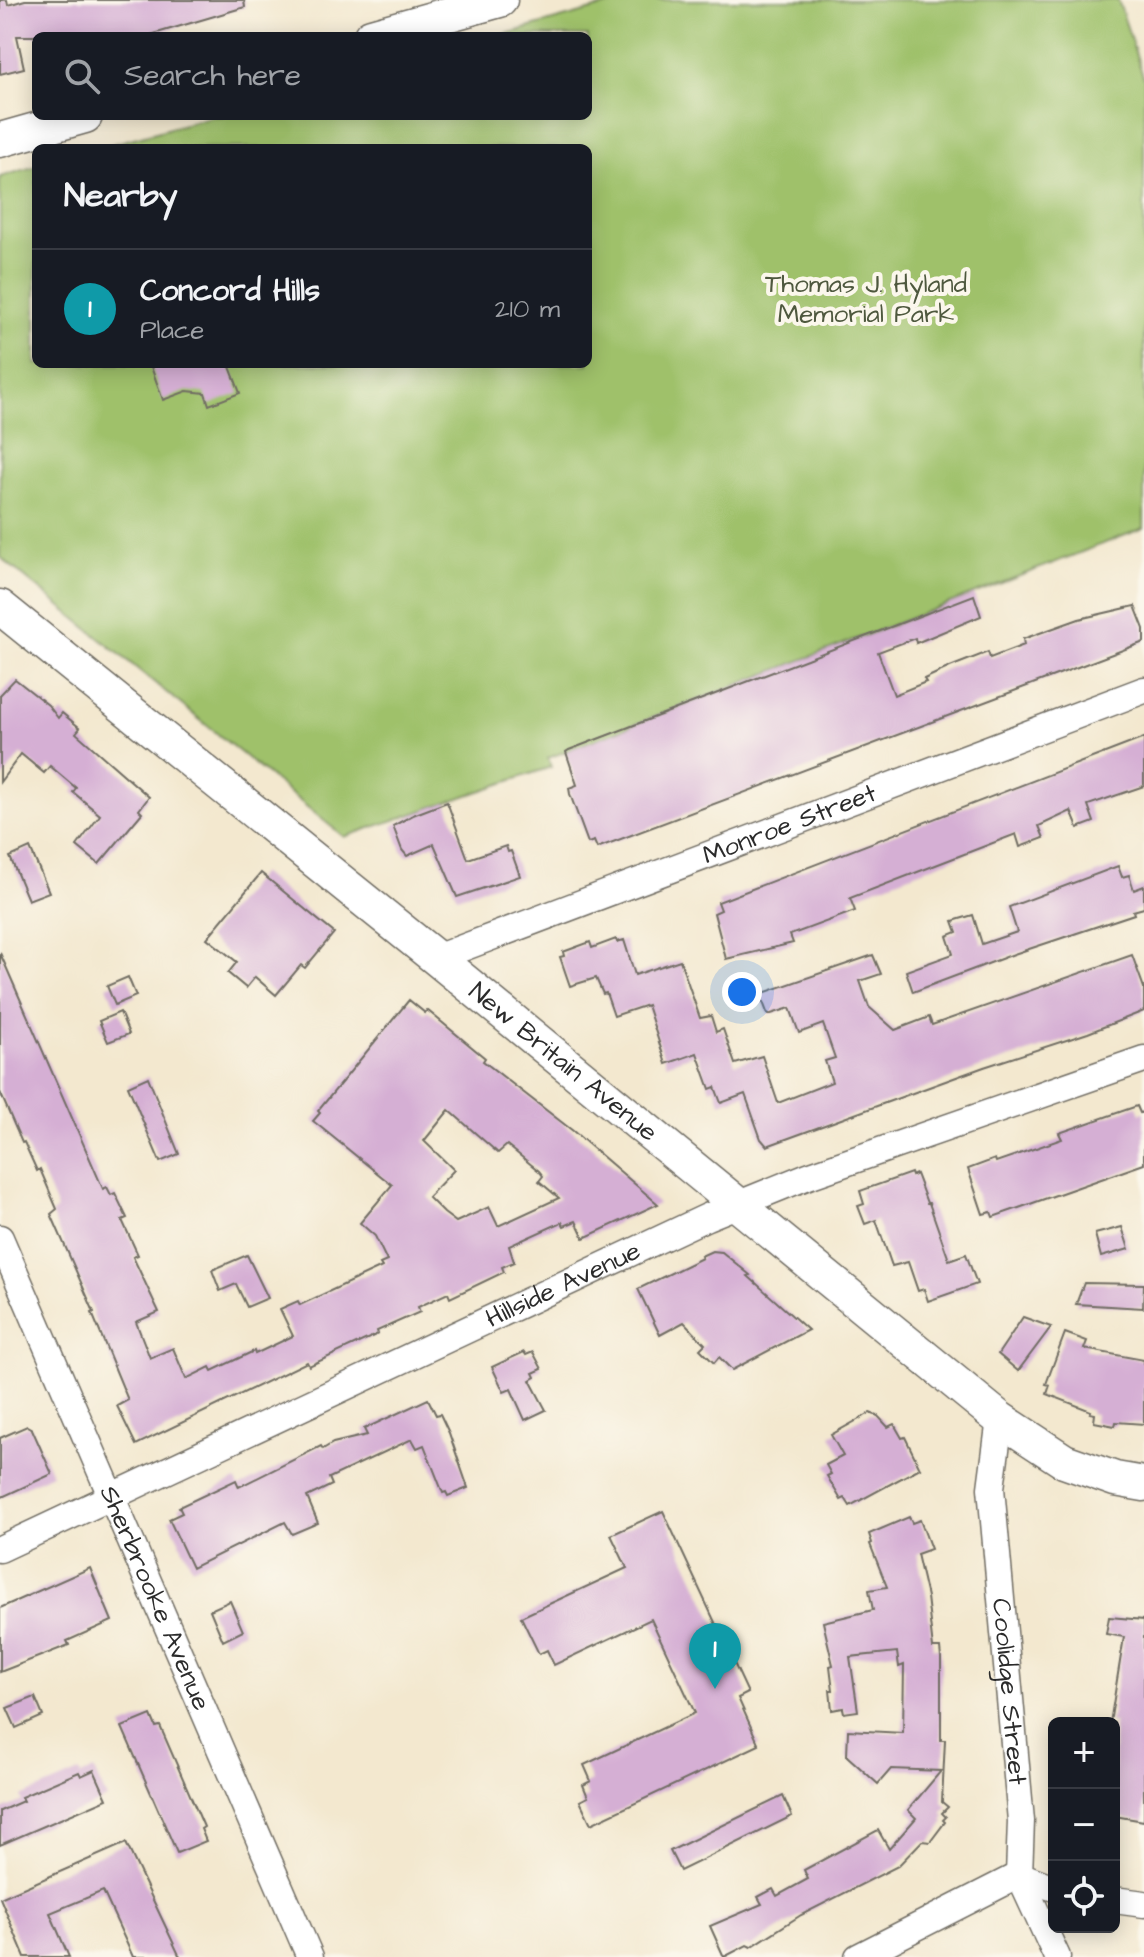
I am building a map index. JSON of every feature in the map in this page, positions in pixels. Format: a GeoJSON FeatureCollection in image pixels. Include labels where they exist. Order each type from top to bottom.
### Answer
{"type":"FeatureCollection","features":[{"type":"Feature","properties":{"kind":"main road"},"geometry":{"type":"LineString","coordinates":[[385,32],[500,0]]}},
{"type":"Feature","properties":{"kind":"main road"},"geometry":{"type":"LineString","coordinates":[[0,140],[71,120]]}},
{"type":"Feature","properties":{"kind":"main road","name":"New Britain Avenue"},"geometry":{"type":"LineString","coordinates":[[0,607],[1000,1419],[1064,1461],[1115,1479],[1144,1484]]}},
{"type":"Feature","properties":{"kind":"street","name":"Monroe Street"},"geometry":{"type":"LineString","coordinates":[[436,958],[1144,690]]}},
{"type":"Feature","properties":{"kind":"street","name":"Hillside Avenue"},"geometry":{"type":"LineString","coordinates":[[0,1549],[735,1205],[808,1176],[1144,1059]]}},
{"type":"Feature","properties":{"kind":"street","name":"Sherbrooke Avenue"},"geometry":{"type":"LineString","coordinates":[[0,1238],[310,1957]]}},
{"type":"Feature","properties":{"kind":"street","name":"Coolidge Street"},"geometry":{"type":"LineString","coordinates":[[1000,1419],[991,1488],[1021,1821],[1019,1875],[1057,1957]]}},
{"type":"Feature","properties":{"kind":"street"},"geometry":{"type":"LineString","coordinates":[[858,1957],[1019,1875],[1048,1886]]}},
{"type":"Feature","properties":{"kind":"street"},"geometry":{"type":"LineString","coordinates":[[1120,1901],[1144,1904]]}},
{"type":"Feature","properties":{"kind":"green space","name":"Thomas J. Hyland Memorial Park"},"geometry":{"type":"Polygon","coordinates":[[[628,0],[1118,0],[1144,79],[1144,528],[548,758],[551,767],[344,837],[0,557],[0,177],[32,167],[32,368],[592,368],[592,144],[112,144],[199,120],[592,120],[592,32],[513,32],[628,0]]]}},
{"type":"Feature","properties":{"kind":"building"},"geometry":{"type":"Polygon","coordinates":[[[0,0],[7,0],[8,5],[25,0],[244,0],[245,7],[161,32],[32,32],[32,36],[17,36],[24,68],[0,74],[0,0]]]}},
{"type":"Feature","properties":{"kind":"building"},"geometry":{"type":"Polygon","coordinates":[[[151,368],[231,368],[240,393],[209,405],[205,393],[187,391],[163,400],[151,368]]]}},
{"type":"Feature","properties":{"kind":"building"},"geometry":{"type":"Polygon","coordinates":[[[974,595],[981,616],[916,643],[915,638],[878,652],[894,695],[988,652],[990,658],[1024,645],[1023,639],[1079,619],[1135,606],[1144,629],[1144,642],[597,848],[594,841],[588,843],[570,794],[569,788],[577,785],[566,752],[569,750],[974,595]]]}},
{"type":"Feature","properties":{"kind":"building"},"geometry":{"type":"Polygon","coordinates":[[[15,679],[48,705],[58,718],[62,713],[80,728],[76,733],[149,797],[139,810],[142,813],[99,864],[77,846],[100,815],[73,792],[76,788],[50,766],[44,773],[21,754],[0,782],[0,695],[15,679]]]}},
{"type":"Feature","properties":{"kind":"building"},"geometry":{"type":"Polygon","coordinates":[[[1144,738],[1144,786],[1088,805],[1094,822],[1078,828],[1071,811],[1039,826],[1044,838],[1020,847],[1016,834],[850,898],[855,911],[790,935],[793,943],[726,959],[714,913],[721,910],[718,902],[1144,738]]]}},
{"type":"Feature","properties":{"kind":"building"},"geometry":{"type":"Polygon","coordinates":[[[447,802],[468,859],[506,846],[508,852],[511,851],[520,876],[457,897],[434,844],[407,856],[393,826],[447,802]]]}},
{"type":"Feature","properties":{"kind":"building"},"geometry":{"type":"Polygon","coordinates":[[[30,848],[49,892],[28,900],[10,857],[30,848]]]}},
{"type":"Feature","properties":{"kind":"building"},"geometry":{"type":"Polygon","coordinates":[[[1118,866],[1122,877],[1129,875],[1134,890],[1144,886],[1144,908],[913,992],[906,971],[953,954],[947,936],[957,932],[953,921],[973,915],[982,944],[1017,932],[1009,907],[1118,866]]]}},
{"type":"Feature","properties":{"kind":"building"},"geometry":{"type":"Polygon","coordinates":[[[261,873],[334,933],[305,968],[301,965],[276,995],[255,977],[246,988],[228,973],[237,962],[207,938],[261,873]]]}},
{"type":"Feature","properties":{"kind":"building"},"geometry":{"type":"Polygon","coordinates":[[[616,939],[617,942],[624,940],[635,975],[680,960],[700,1018],[711,1016],[716,1032],[723,1029],[735,1064],[762,1056],[778,1103],[832,1082],[825,1061],[835,1058],[823,1024],[799,1033],[790,1008],[768,1015],[760,994],[873,955],[881,974],[860,981],[869,1007],[895,1030],[929,1017],[932,1025],[1132,955],[1144,988],[1144,1011],[767,1146],[761,1139],[745,1094],[721,1103],[715,1087],[710,1089],[697,1053],[666,1064],[647,1005],[614,1016],[606,993],[603,994],[596,978],[570,986],[560,957],[564,956],[563,952],[590,942],[592,948],[616,939]]]}},
{"type":"Feature","properties":{"kind":"building"},"geometry":{"type":"Polygon","coordinates":[[[0,953],[103,1189],[107,1187],[111,1195],[115,1193],[127,1218],[122,1220],[138,1255],[133,1257],[159,1312],[136,1322],[150,1358],[173,1348],[186,1379],[210,1367],[212,1371],[254,1351],[255,1354],[293,1336],[280,1309],[298,1301],[300,1305],[382,1267],[380,1264],[387,1261],[375,1236],[360,1223],[392,1185],[313,1121],[409,1000],[425,1013],[427,1010],[485,1058],[483,1061],[573,1131],[658,1204],[584,1238],[576,1221],[564,1226],[562,1222],[509,1246],[514,1262],[502,1267],[504,1272],[450,1298],[448,1293],[418,1307],[420,1312],[377,1331],[378,1334],[309,1366],[307,1362],[136,1445],[117,1406],[128,1400],[51,1214],[57,1209],[40,1169],[37,1171],[22,1143],[0,1092],[0,953]],[[449,1110],[424,1141],[454,1170],[428,1197],[456,1222],[489,1207],[498,1226],[559,1198],[539,1181],[543,1176],[539,1171],[507,1145],[498,1153],[449,1110]]]}},
{"type":"Feature","properties":{"kind":"building"},"geometry":{"type":"Polygon","coordinates":[[[128,977],[136,996],[115,1005],[107,986],[128,977]]]}},
{"type":"Feature","properties":{"kind":"building"},"geometry":{"type":"Polygon","coordinates":[[[120,1012],[129,1034],[108,1042],[99,1021],[120,1012]]]}},
{"type":"Feature","properties":{"kind":"building"},"geometry":{"type":"Polygon","coordinates":[[[148,1077],[179,1154],[160,1162],[128,1086],[148,1077]]]}},
{"type":"Feature","properties":{"kind":"building"},"geometry":{"type":"Polygon","coordinates":[[[1137,1106],[1140,1113],[1144,1112],[1144,1164],[993,1217],[991,1212],[983,1214],[968,1169],[1062,1139],[1059,1133],[1137,1106]]]}},
{"type":"Feature","properties":{"kind":"building"},"geometry":{"type":"Polygon","coordinates":[[[911,1173],[912,1176],[916,1174],[929,1203],[949,1260],[966,1254],[977,1284],[928,1301],[924,1289],[918,1291],[908,1262],[892,1266],[876,1220],[865,1224],[858,1206],[864,1204],[860,1191],[911,1173]]]}},
{"type":"Feature","properties":{"kind":"building"},"geometry":{"type":"Polygon","coordinates":[[[1122,1227],[1129,1249],[1101,1257],[1095,1234],[1122,1227]]]}},
{"type":"Feature","properties":{"kind":"building"},"geometry":{"type":"Polygon","coordinates":[[[712,1251],[722,1252],[750,1275],[808,1330],[732,1370],[719,1357],[714,1363],[700,1349],[705,1344],[684,1322],[660,1335],[638,1289],[712,1251]]]}},
{"type":"Feature","properties":{"kind":"building"},"geometry":{"type":"Polygon","coordinates":[[[247,1255],[268,1298],[247,1307],[236,1284],[220,1291],[212,1270],[247,1255]]]}},
{"type":"Feature","properties":{"kind":"building"},"geometry":{"type":"Polygon","coordinates":[[[1084,1283],[1144,1284],[1143,1308],[1076,1304],[1084,1283]]]}},
{"type":"Feature","properties":{"kind":"building"},"geometry":{"type":"Polygon","coordinates":[[[1023,1317],[1051,1327],[1018,1371],[998,1354],[1023,1317]]]}},
{"type":"Feature","properties":{"kind":"building"},"geometry":{"type":"Polygon","coordinates":[[[1065,1333],[1087,1341],[1084,1349],[1144,1360],[1144,1424],[1116,1422],[1115,1426],[1094,1422],[1095,1414],[1091,1411],[1047,1394],[1050,1385],[1046,1384],[1065,1333]]]}},
{"type":"Feature","properties":{"kind":"building"},"geometry":{"type":"Polygon","coordinates":[[[524,1352],[526,1355],[533,1352],[542,1369],[533,1373],[535,1377],[530,1380],[546,1410],[525,1420],[511,1389],[504,1392],[492,1367],[524,1352]]]}},
{"type":"Feature","properties":{"kind":"building"},"geometry":{"type":"Polygon","coordinates":[[[428,1399],[449,1433],[468,1488],[448,1496],[446,1492],[443,1493],[424,1445],[417,1448],[412,1439],[329,1478],[332,1485],[307,1497],[318,1523],[292,1534],[285,1522],[192,1568],[169,1519],[182,1513],[179,1507],[236,1480],[239,1487],[321,1446],[323,1449],[333,1443],[367,1435],[364,1429],[428,1399]]]}},
{"type":"Feature","properties":{"kind":"building"},"geometry":{"type":"Polygon","coordinates":[[[870,1413],[878,1416],[888,1427],[894,1424],[902,1438],[905,1437],[920,1468],[850,1506],[845,1498],[841,1500],[827,1476],[831,1474],[826,1465],[843,1456],[831,1435],[870,1413]]]}},
{"type":"Feature","properties":{"kind":"building"},"geometry":{"type":"Polygon","coordinates":[[[27,1426],[32,1429],[52,1474],[0,1498],[0,1438],[27,1426]]]}},
{"type":"Feature","properties":{"kind":"building"},"geometry":{"type":"Polygon","coordinates":[[[663,1511],[748,1693],[738,1698],[759,1745],[591,1824],[580,1801],[588,1797],[583,1785],[591,1781],[584,1765],[695,1713],[651,1619],[554,1665],[547,1650],[539,1654],[521,1617],[627,1568],[611,1535],[663,1511]]]}},
{"type":"Feature","properties":{"kind":"building"},"geometry":{"type":"Polygon","coordinates":[[[909,1517],[912,1523],[920,1520],[931,1549],[917,1554],[927,1597],[933,1648],[940,1648],[941,1740],[945,1740],[942,1802],[948,1807],[942,1813],[946,1817],[945,1822],[930,1842],[922,1841],[898,1866],[801,1915],[751,1947],[747,1945],[724,1957],[710,1926],[762,1904],[758,1897],[773,1889],[777,1896],[808,1879],[804,1870],[878,1830],[889,1849],[916,1818],[908,1810],[941,1771],[891,1769],[878,1784],[847,1756],[848,1730],[903,1733],[904,1665],[899,1667],[897,1652],[850,1657],[858,1711],[844,1713],[843,1708],[832,1710],[830,1666],[833,1665],[823,1622],[873,1610],[869,1590],[887,1587],[869,1534],[909,1517]]]}},
{"type":"Feature","properties":{"kind":"building"},"geometry":{"type":"Polygon","coordinates":[[[90,1568],[112,1621],[67,1641],[69,1645],[0,1672],[0,1608],[90,1568]]]}},
{"type":"Feature","properties":{"kind":"building"},"geometry":{"type":"Polygon","coordinates":[[[230,1601],[243,1631],[223,1641],[210,1610],[230,1601]]]}},
{"type":"Feature","properties":{"kind":"building"},"geometry":{"type":"Polygon","coordinates":[[[1109,1617],[1144,1620],[1144,1821],[1120,1817],[1120,1717],[1111,1717],[1124,1637],[1106,1634],[1109,1617]]]}},
{"type":"Feature","properties":{"kind":"building"},"geometry":{"type":"Polygon","coordinates":[[[35,1697],[43,1716],[16,1728],[7,1708],[35,1697]]]}},
{"type":"Feature","properties":{"kind":"building"},"geometry":{"type":"Polygon","coordinates":[[[151,1715],[156,1727],[160,1726],[204,1827],[201,1829],[206,1841],[177,1853],[122,1727],[151,1715]]]}},
{"type":"Feature","properties":{"kind":"building"},"geometry":{"type":"Polygon","coordinates":[[[94,1770],[107,1799],[0,1845],[0,1811],[23,1801],[21,1797],[79,1772],[81,1776],[94,1770]]]}},
{"type":"Feature","properties":{"kind":"building"},"geometry":{"type":"Polygon","coordinates":[[[783,1796],[792,1816],[680,1871],[670,1851],[783,1796]]]}},
{"type":"Feature","properties":{"kind":"building"},"geometry":{"type":"Polygon","coordinates":[[[126,1843],[180,1957],[133,1957],[103,1891],[50,1913],[69,1957],[25,1957],[0,1898],[126,1843]]]}},
{"type":"Feature","properties":{"kind":"place","name":"Concord Hills"},"geometry":{"type":"Point","coordinates":[715,1689]}}]}
